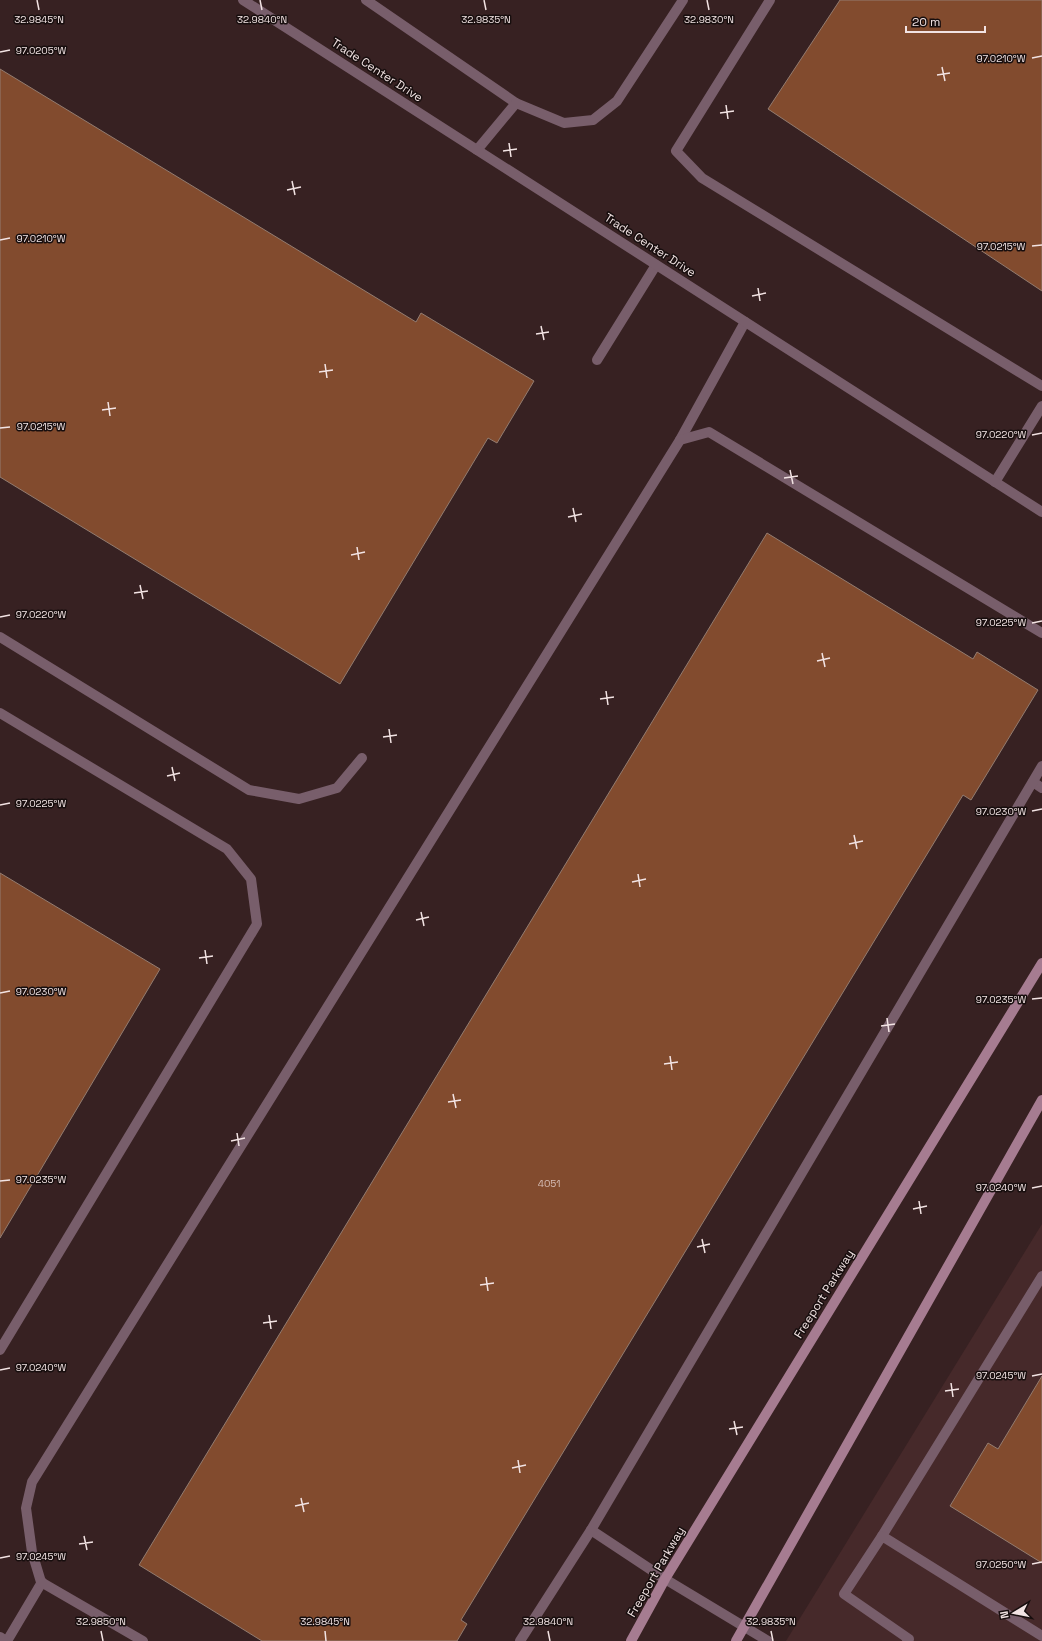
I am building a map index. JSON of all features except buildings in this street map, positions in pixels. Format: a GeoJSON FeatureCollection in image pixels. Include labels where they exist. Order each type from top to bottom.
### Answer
{"type":"FeatureCollection","features":[{"type":"Feature","properties":{"kind":"main road","name":"Freeport Parkway"},"geometry":{"type":"LineString","coordinates":[[631,1641],[665,1579],[1042,963]]}},
{"type":"Feature","properties":{"kind":"main road"},"geometry":{"type":"LineString","coordinates":[[736,1641],[1042,1100]]}},
{"type":"Feature","properties":{"kind":"street","name":"Trade Center Drive"},"geometry":{"type":"LineString","coordinates":[[243,0],[1042,512]]}},
{"type":"Feature","properties":{"kind":"street"},"geometry":{"type":"LineString","coordinates":[[366,0],[516,103],[564,123],[593,120],[617,101],[683,0]]}},
{"type":"Feature","properties":{"kind":"street"},"geometry":{"type":"LineString","coordinates":[[770,0],[676,151],[702,178],[1042,386]]}},
{"type":"Feature","properties":{"kind":"street"},"geometry":{"type":"LineString","coordinates":[[477,150],[516,103]]}},
{"type":"Feature","properties":{"kind":"street"},"geometry":{"type":"LineString","coordinates":[[597,360],[656,265]]}},
{"type":"Feature","properties":{"kind":"street"},"geometry":{"type":"LineString","coordinates":[[144,1641],[42,1582],[32,1552],[26,1508],[32,1482],[680,440],[745,322]]}},
{"type":"Feature","properties":{"kind":"street"},"geometry":{"type":"LineString","coordinates":[[995,482],[1042,406]]}},
{"type":"Feature","properties":{"kind":"street"},"geometry":{"type":"LineString","coordinates":[[680,440],[709,432],[1042,632]]}},
{"type":"Feature","properties":{"kind":"street"},"geometry":{"type":"LineString","coordinates":[[0,637],[249,790],[299,799],[337,788],[362,758]]}},
{"type":"Feature","properties":{"kind":"street"},"geometry":{"type":"LineString","coordinates":[[0,713],[227,849],[252,879],[257,924],[0,1350]]}},
{"type":"Feature","properties":{"kind":"street"},"geometry":{"type":"LineString","coordinates":[[520,1641],[591,1530],[1042,766]]}},
{"type":"Feature","properties":{"kind":"street"},"geometry":{"type":"LineString","coordinates":[[1033,782],[1042,788]]}},
{"type":"Feature","properties":{"kind":"street"},"geometry":{"type":"LineString","coordinates":[[909,1640],[844,1594],[882,1536],[1042,1276]]}},
{"type":"Feature","properties":{"kind":"street"},"geometry":{"type":"LineString","coordinates":[[591,1530],[665,1579],[768,1641]]}},
{"type":"Feature","properties":{"kind":"street"},"geometry":{"type":"LineString","coordinates":[[882,1536],[1042,1636]]}},
{"type":"Feature","properties":{"kind":"street"},"geometry":{"type":"LineString","coordinates":[[0,1637],[6,1641],[42,1582]]}},
{"type":"Feature","properties":{"kind":"shaded area"},"geometry":{"type":"Polygon","coordinates":[[[1042,1224],[1042,1641],[786,1641],[1042,1224]]]}}]}
